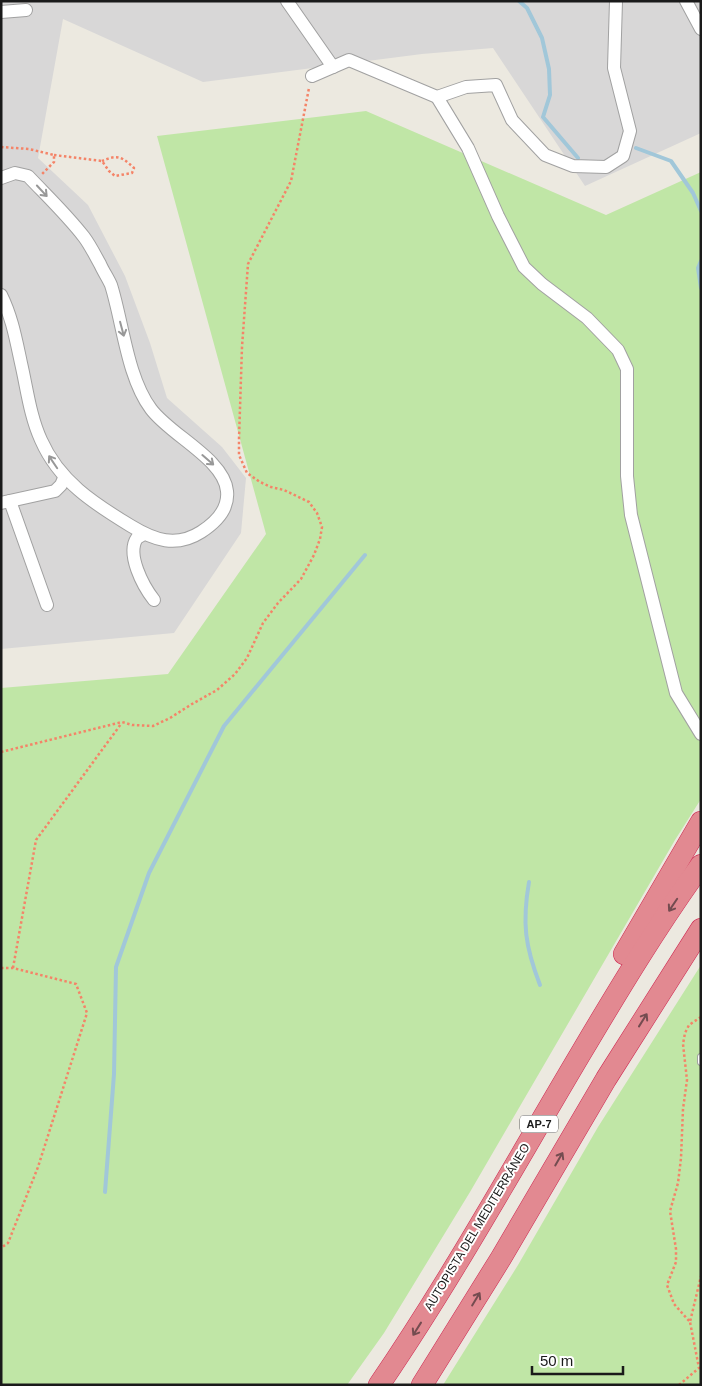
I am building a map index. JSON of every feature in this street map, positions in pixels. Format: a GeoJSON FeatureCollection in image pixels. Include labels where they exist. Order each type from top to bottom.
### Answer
{"type":"FeatureCollection","features":[{"type":"Feature","properties":{"kind":"highway"},"geometry":{"type":"LineString","coordinates":[[522,1154],[536,1108],[701,822]]}},
{"type":"Feature","properties":{"kind":"highway","name":"AUTOPISTA DEL MEDITERRÁNEO"},"geometry":{"type":"LineString","coordinates":[[379,1385],[408,1343],[447,1279],[647,943],[701,865]]}},
{"type":"Feature","properties":{"kind":"highway","name":"AP-7"},"geometry":{"type":"LineString","coordinates":[[422,1385],[501,1258],[606,1079],[701,929]]}},
{"type":"Feature","properties":{"kind":"street"},"geometry":{"type":"LineString","coordinates":[[287,1],[333,67]]}},
{"type":"Feature","properties":{"kind":"street"},"geometry":{"type":"LineString","coordinates":[[437,97],[466,87],[496,85],[512,120],[545,155],[573,166],[606,167],[622,156],[630,131],[614,68],[616,1]]}},
{"type":"Feature","properties":{"kind":"street"},"geometry":{"type":"LineString","coordinates":[[686,1],[701,29]]}},
{"type":"Feature","properties":{"kind":"street"},"geometry":{"type":"LineString","coordinates":[[1,12],[26,10]]}},
{"type":"Feature","properties":{"kind":"street"},"geometry":{"type":"LineString","coordinates":[[312,76],[349,60],[437,97],[468,148],[498,216],[524,267],[542,284],[587,318],[618,350],[626,369],[627,476],[631,515],[676,693],[701,734]]}},
{"type":"Feature","properties":{"kind":"street"},"geometry":{"type":"LineString","coordinates":[[1,178],[15,173],[28,176],[85,238],[110,284],[137,385],[151,410],[213,464],[224,480],[227,498],[225,506],[222,513],[207,528],[197,535],[175,541],[163,541],[144,534],[116,517],[64,478],[49,455],[34,422],[12,324],[1,295]]}},
{"type":"Feature","properties":{"kind":"street"},"geometry":{"type":"LineString","coordinates":[[47,606],[6,502],[55,491],[61,485],[64,478]]}},
{"type":"Feature","properties":{"kind":"street"},"geometry":{"type":"LineString","coordinates":[[116,517],[127,536],[141,582],[154,600]]}},
{"type":"Feature","properties":{"kind":"street"},"geometry":{"type":"LineString","coordinates":[[134,555],[134,543],[137,538],[144,534]]}},
{"type":"Feature","properties":{"kind":"path"},"geometry":{"type":"LineString","coordinates":[[1,147],[29,149],[54,155],[102,161],[112,156],[124,159],[134,168],[132,172],[116,176],[109,171],[102,161]]}},
{"type":"Feature","properties":{"kind":"path"},"geometry":{"type":"LineString","coordinates":[[34,182],[54,162],[54,155]]}},
{"type":"Feature","properties":{"kind":"path"},"geometry":{"type":"LineString","coordinates":[[12,968],[36,840],[122,722]]}},
{"type":"Feature","properties":{"kind":"path"},"geometry":{"type":"LineString","coordinates":[[1,968],[12,968],[76,984],[87,1013],[38,1167],[8,1244],[1,1248]]}},
{"type":"Feature","properties":{"kind":"path"},"geometry":{"type":"LineString","coordinates":[[690,1322],[674,1304],[667,1285],[676,1262],[676,1249],[670,1211],[678,1183],[681,1158],[683,1109],[687,1080],[683,1044],[685,1033],[689,1026],[701,1017]]}},
{"type":"Feature","properties":{"kind":"path"},"geometry":{"type":"LineString","coordinates":[[679,1385],[700,1368],[690,1322],[701,1276]]}},
{"type":"Feature","properties":{"kind":"shaded area"},"geometry":{"type":"Polygon","coordinates":[[[1,1],[701,1],[701,133],[585,186],[493,48],[422,54],[203,82],[63,19],[38,158],[88,205],[125,276],[150,343],[167,398],[222,447],[246,478],[241,533],[174,633],[1,649],[1,1]]]}},
{"type":"Feature","properties":{"kind":"green space"},"geometry":{"type":"Polygon","coordinates":[[[366,111],[606,215],[701,172],[701,799],[675,840],[470,1192],[384,1333],[347,1385],[1,1385],[1,688],[168,674],[266,534],[157,136],[366,111]]]}},
{"type":"Feature","properties":{"kind":"green space"},"geometry":{"type":"Polygon","coordinates":[[[701,965],[701,1385],[443,1385],[518,1265],[598,1127],[701,965]]]}},
{"type":"Feature","properties":{"kind":"waterway"},"geometry":{"type":"LineString","coordinates":[[519,1],[527,8],[542,38],[549,69],[550,95],[543,117],[578,158]]}},
{"type":"Feature","properties":{"kind":"waterway"},"geometry":{"type":"LineString","coordinates":[[636,148],[671,161],[693,193],[701,211]]}},
{"type":"Feature","properties":{"kind":"waterway"},"geometry":{"type":"LineString","coordinates":[[701,261],[698,268],[701,288]]}},
{"type":"Feature","properties":{"kind":"waterway"},"geometry":{"type":"LineString","coordinates":[[105,1192],[114,1074],[116,967],[149,873],[224,726],[365,555]]}},
{"type":"Feature","properties":{"kind":"waterway"},"geometry":{"type":"LineString","coordinates":[[529,882],[525,922],[526,934],[531,958],[540,985]]}}]}
